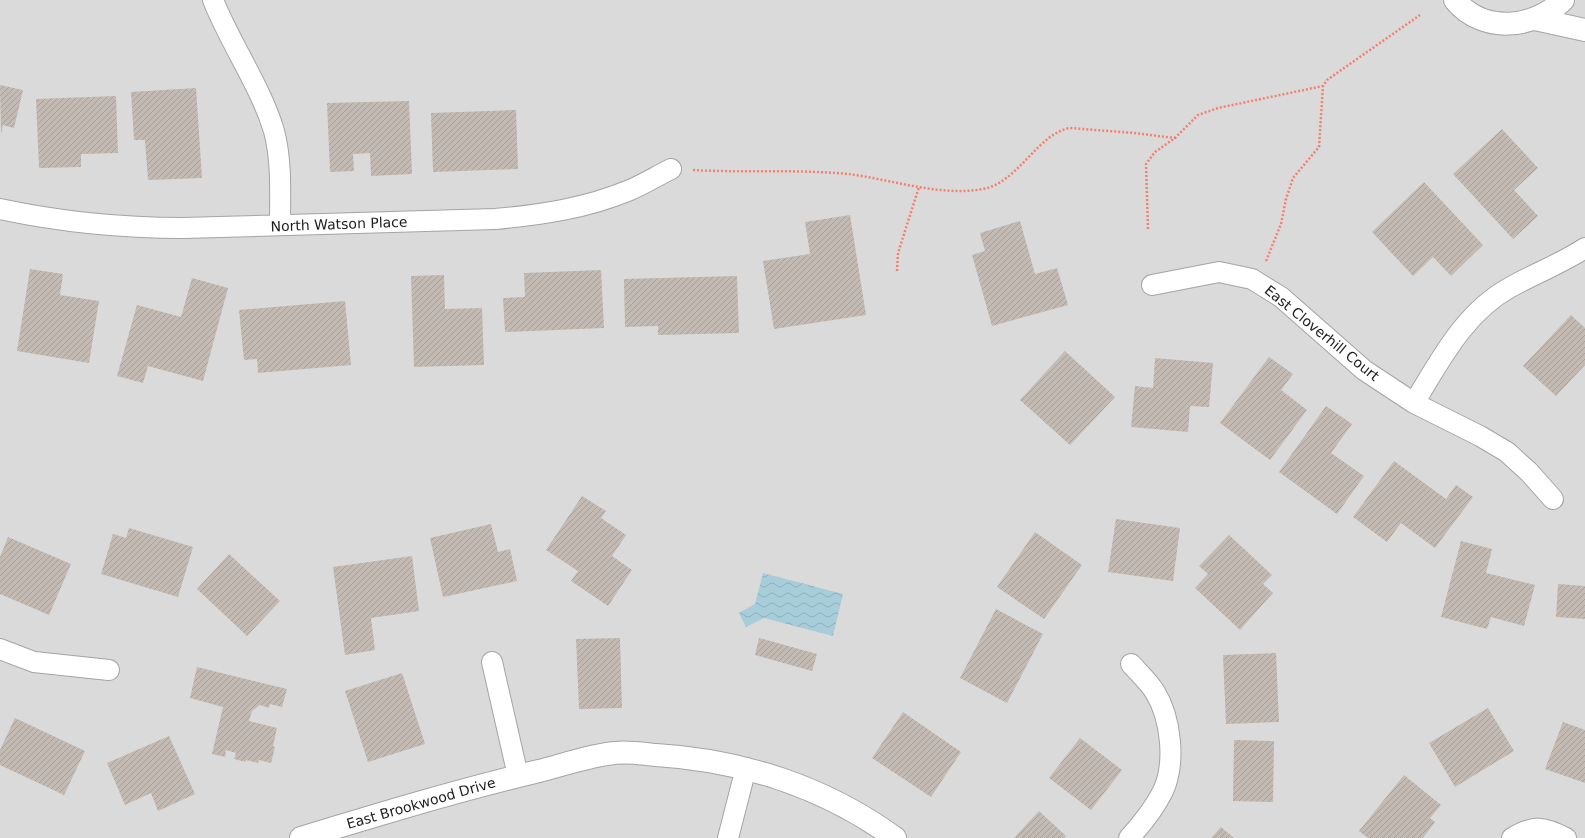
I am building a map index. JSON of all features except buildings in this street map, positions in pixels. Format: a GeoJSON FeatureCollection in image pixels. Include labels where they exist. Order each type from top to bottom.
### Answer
{"type":"FeatureCollection","features":[{"type":"Feature","properties":{"kind":"street"},"geometry":{"type":"LineString","coordinates":[[214,0],[221,20],[265,105],[274,132],[278,160],[280,225]]}},
{"type":"Feature","properties":{"kind":"street"},"geometry":{"type":"LineString","coordinates":[[1455,0],[1471,14],[1486,21],[1502,24],[1519,24],[1535,19],[1550,12],[1563,0]]}},
{"type":"Feature","properties":{"kind":"street"},"geometry":{"type":"LineString","coordinates":[[1535,19],[1585,30]]}},
{"type":"Feature","properties":{"kind":"street","name":"North Watson Place"},"geometry":{"type":"LineString","coordinates":[[0,209],[61,220],[142,228],[523,217],[578,207],[604,200],[631,190],[671,169]]}},
{"type":"Feature","properties":{"kind":"street"},"geometry":{"type":"LineString","coordinates":[[1414,403],[1450,345],[1476,312],[1507,288],[1585,248]]}},
{"type":"Feature","properties":{"kind":"street","name":"East Cloverhill Court"},"geometry":{"type":"LineString","coordinates":[[1152,285],[1219,272],[1252,280],[1280,296],[1364,370],[1414,403],[1480,436],[1507,452],[1529,472],[1553,499]]}},
{"type":"Feature","properties":{"kind":"street"},"geometry":{"type":"LineString","coordinates":[[0,649],[34,662],[109,670]]}},
{"type":"Feature","properties":{"kind":"street"},"geometry":{"type":"LineString","coordinates":[[492,662],[518,776]]}},
{"type":"Feature","properties":{"kind":"street"},"geometry":{"type":"LineString","coordinates":[[1129,838],[1145,821],[1163,790],[1170,759],[1168,724],[1155,692],[1131,664]]}},
{"type":"Feature","properties":{"kind":"street","name":"East Brookwood Drive"},"geometry":{"type":"LineString","coordinates":[[301,838],[518,776],[616,753],[683,757],[746,768],[811,790],[846,807],[895,838]]}},
{"type":"Feature","properties":{"kind":"street"},"geometry":{"type":"LineString","coordinates":[[728,838],[746,768]]}},
{"type":"Feature","properties":{"kind":"street"},"geometry":{"type":"LineString","coordinates":[[1512,838],[1526,830],[1548,829],[1566,838]]}},
{"type":"Feature","properties":{"kind":"path"},"geometry":{"type":"LineString","coordinates":[[1265,263],[1281,224],[1289,186],[1299,170],[1319,147],[1323,86],[1331,76],[1348,67],[1420,15]]}},
{"type":"Feature","properties":{"kind":"path"},"geometry":{"type":"LineString","coordinates":[[1148,229],[1146,164],[1155,152],[1175,138],[1198,115],[1218,108],[1323,86]]}},
{"type":"Feature","properties":{"kind":"path"},"geometry":{"type":"LineString","coordinates":[[671,169],[734,173],[787,172],[847,174],[919,187],[964,190],[992,187],[1003,181],[1038,148],[1062,129],[1089,129],[1175,138]]}},
{"type":"Feature","properties":{"kind":"path"},"geometry":{"type":"LineString","coordinates":[[897,271],[898,253],[919,187]]}},
{"type":"Feature","properties":{"kind":"shaded area"},"geometry":{"type":"Polygon","coordinates":[[[0,0],[1585,0],[1585,838],[0,838],[0,0]]]}},
{"type":"Feature","properties":{"kind":"water"},"geometry":{"type":"Polygon","coordinates":[[[763,573],[843,594],[833,636],[764,618],[746,627],[739,613],[755,604],[763,573]]]}}]}
